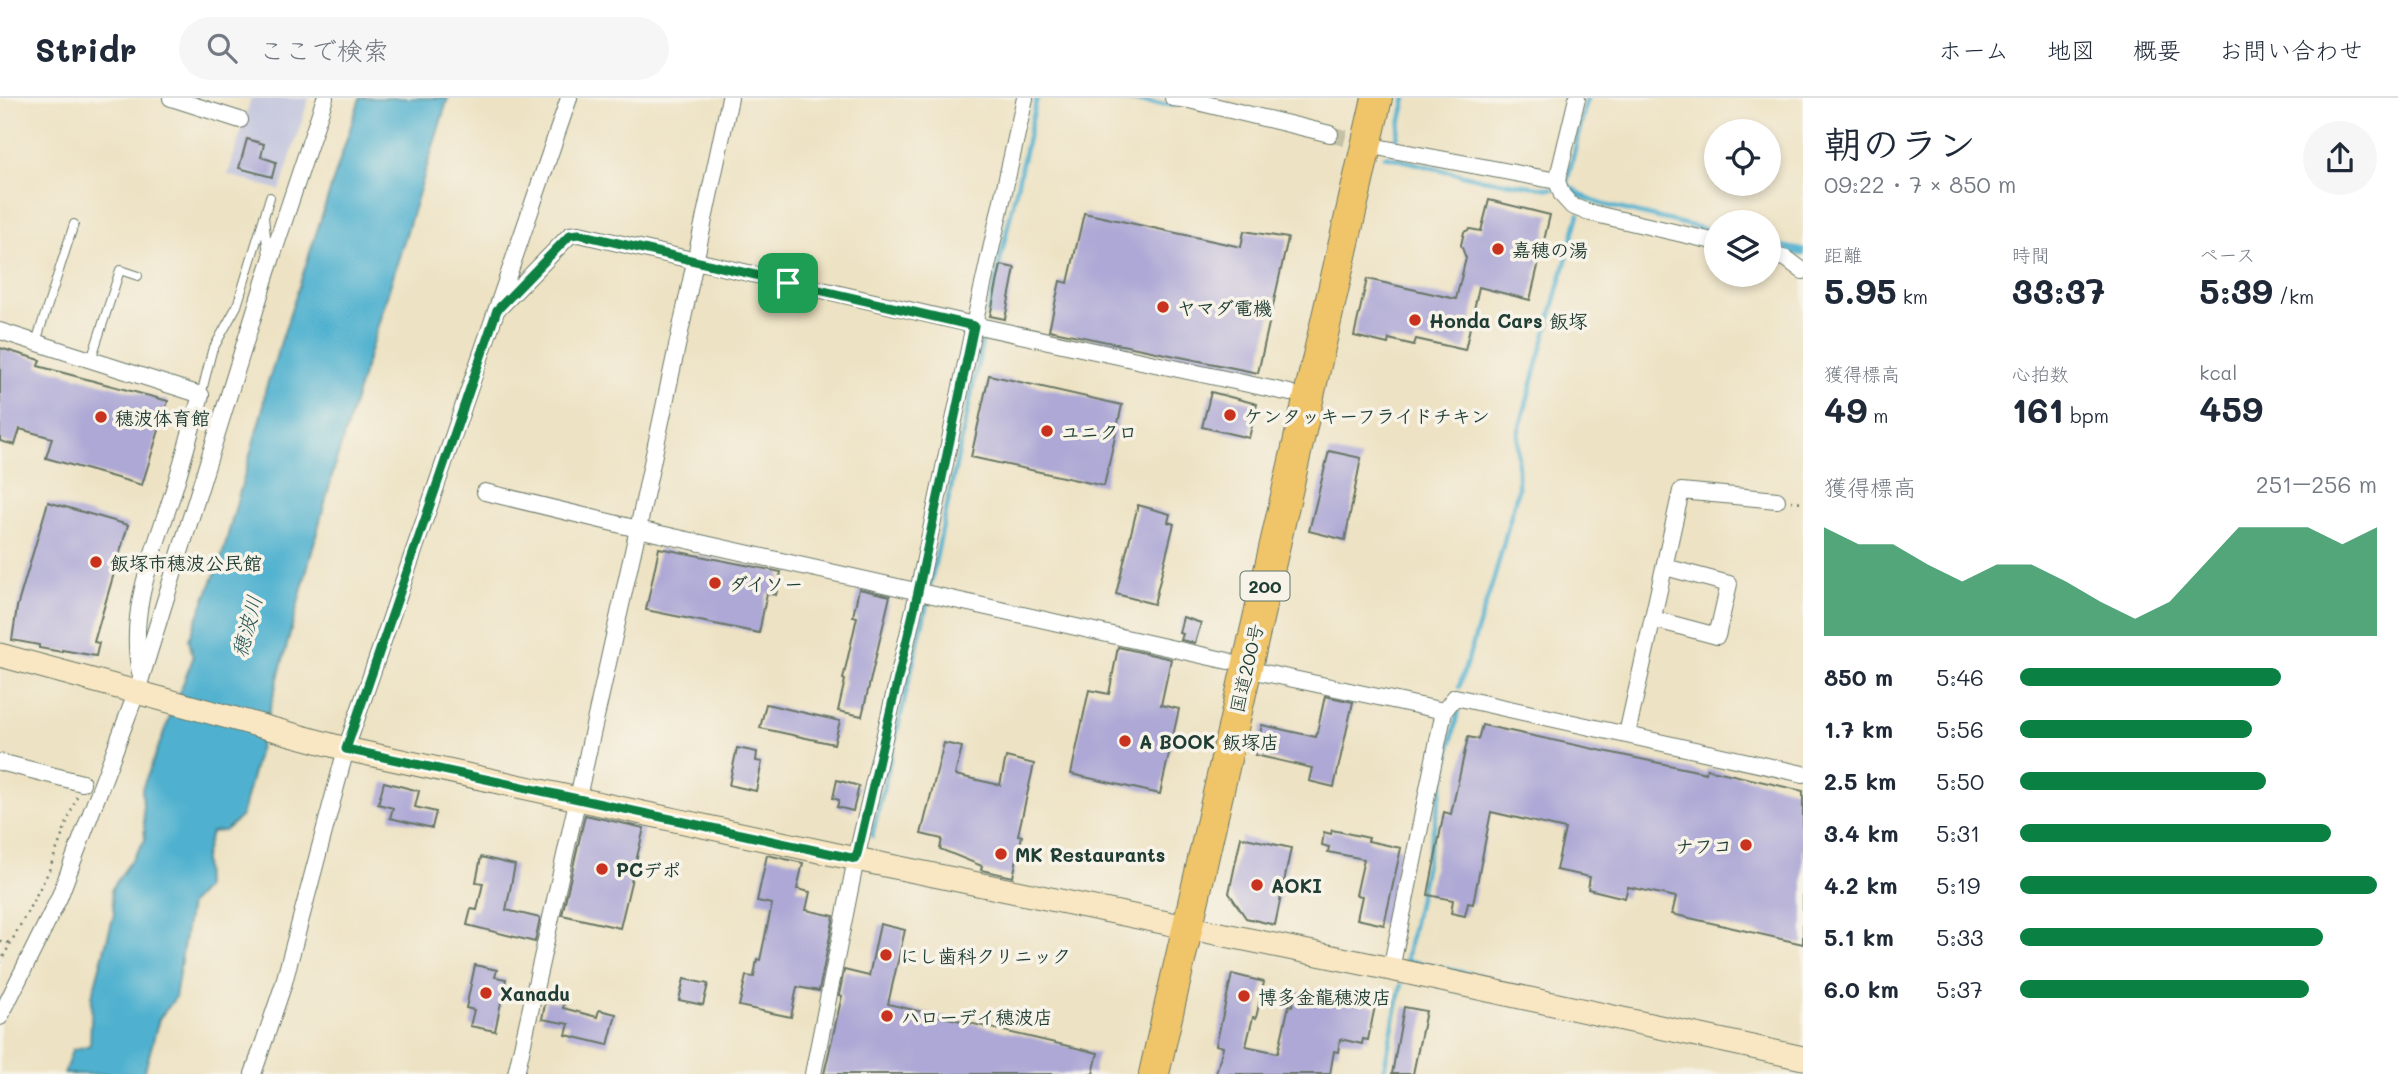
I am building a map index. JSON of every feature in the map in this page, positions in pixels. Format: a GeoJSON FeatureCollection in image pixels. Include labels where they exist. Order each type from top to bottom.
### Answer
{"type":"FeatureCollection","features":[{"type":"Feature","properties":{"kind":"highway","name":"国道200号"},"geometry":{"type":"LineString","coordinates":[[1154,1074],[1180,925],[1237,665],[1290,393],[1357,98]]}},
{"type":"Feature","properties":{"kind":"highway","name":"国道200号"},"geometry":{"type":"LineString","coordinates":[[1237,665],[1377,98]]}},
{"type":"Feature","properties":{"kind":"highway","name":"国道200号"},"geometry":{"type":"LineString","coordinates":[[1137,1074],[1180,925]]}},
{"type":"Feature","properties":{"kind":"street"},"geometry":{"type":"LineString","coordinates":[[171,98],[240,120]]}},
{"type":"Feature","properties":{"kind":"street"},"geometry":{"type":"LineString","coordinates":[[0,1017],[59,898],[141,687],[270,264],[325,98]]}},
{"type":"Feature","properties":{"kind":"street"},"geometry":{"type":"LineString","coordinates":[[253,1074],[283,986],[346,749],[569,98]]}},
{"type":"Feature","properties":{"kind":"street"},"geometry":{"type":"LineString","coordinates":[[516,1074],[638,529],[730,98]]}},
{"type":"Feature","properties":{"kind":"street"},"geometry":{"type":"LineString","coordinates":[[813,1074],[856,859],[918,592],[1025,98]]}},
{"type":"Feature","properties":{"kind":"street"},"geometry":{"type":"LineString","coordinates":[[1173,98],[1330,134]]}},
{"type":"Feature","properties":{"kind":"street"},"geometry":{"type":"LineString","coordinates":[[1577,98],[1557,181],[1562,195],[1572,206],[1587,212],[1704,239]]}},
{"type":"Feature","properties":{"kind":"street"},"geometry":{"type":"LineString","coordinates":[[1382,148],[1557,181]]}},
{"type":"Feature","properties":{"kind":"street"},"geometry":{"type":"LineString","coordinates":[[497,310],[570,235],[579,234],[974,326],[1290,393]]}},
{"type":"Feature","properties":{"kind":"street"},"geometry":{"type":"LineString","coordinates":[[1781,257],[1787,258],[1803,271]]}},
{"type":"Feature","properties":{"kind":"street"},"geometry":{"type":"LineString","coordinates":[[0,331],[201,395],[139,601],[136,636],[141,687]]}},
{"type":"Feature","properties":{"kind":"street"},"geometry":{"type":"LineString","coordinates":[[1627,734],[1681,491],[1777,500]]}},
{"type":"Feature","properties":{"kind":"street"},"geometry":{"type":"LineString","coordinates":[[485,492],[1444,711]]}},
{"type":"Feature","properties":{"kind":"street"},"geometry":{"type":"LineString","coordinates":[[1653,619],[1717,636],[1729,584],[1665,567]]}},
{"type":"Feature","properties":{"kind":"street"},"geometry":{"type":"LineString","coordinates":[[1,655],[141,687],[346,749],[1803,1058]]}},
{"type":"Feature","properties":{"kind":"street"},"geometry":{"type":"LineString","coordinates":[[1391,969],[1444,711],[1455,697],[1803,774]]}},
{"type":"Feature","properties":{"kind":"street"},"geometry":{"type":"LineString","coordinates":[[0,762],[82,783]]}},
{"type":"Feature","properties":{"kind":"lane"},"geometry":{"type":"LineString","coordinates":[[201,395],[212,351],[237,306],[271,197]]}},
{"type":"Feature","properties":{"kind":"lane"},"geometry":{"type":"LineString","coordinates":[[264,217],[270,264]]}},
{"type":"Feature","properties":{"kind":"lane"},"geometry":{"type":"LineString","coordinates":[[36,342],[74,224]]}},
{"type":"Feature","properties":{"kind":"lane"},"geometry":{"type":"LineString","coordinates":[[92,360],[120,270],[138,276]]}},
{"type":"Feature","properties":{"kind":"path"},"geometry":{"type":"LineString","coordinates":[[0,941],[11,943],[0,962]]}},
{"type":"Feature","properties":{"kind":"shaded area"},"geometry":{"type":"Polygon","coordinates":[[[251,98],[309,98],[280,190],[228,175],[251,98]]]}},
{"type":"Feature","properties":{"kind":"water","name":"穂波川"},"geometry":{"type":"Polygon","coordinates":[[[360,98],[448,98],[335,465],[241,817],[224,831],[211,832],[204,858],[205,888],[190,904],[175,998],[159,1019],[144,1074],[64,1074],[72,1050],[90,1045],[92,996],[114,914],[111,890],[145,840],[142,789],[193,658],[189,639],[222,556],[263,408],[265,391],[360,98]]]}},
{"type":"Feature","properties":{"kind":"building"},"geometry":{"type":"Polygon","coordinates":[[[247,139],[264,144],[261,157],[276,162],[272,177],[239,168],[247,139]]]}},
{"type":"Feature","properties":{"kind":"building"},"geometry":{"type":"Polygon","coordinates":[[[1489,200],[1550,215],[1530,300],[1479,287],[1465,350],[1416,339],[1414,345],[1389,339],[1388,344],[1354,336],[1367,279],[1456,299],[1466,258],[1461,245],[1464,232],[1470,229],[1481,231],[1489,200]]]}},
{"type":"Feature","properties":{"kind":"building","name":"ヤマダ電機"},"geometry":{"type":"Polygon","coordinates":[[[1084,213],[1241,247],[1244,231],[1288,238],[1258,373],[1049,330],[1060,281],[1068,283],[1084,213]]]}},
{"type":"Feature","properties":{"kind":"building"},"geometry":{"type":"Polygon","coordinates":[[[1001,265],[1015,268],[1005,319],[990,316],[1001,265]]]}},
{"type":"Feature","properties":{"kind":"building","name":"穂波体育館"},"geometry":{"type":"Polygon","coordinates":[[[0,348],[40,360],[38,366],[168,401],[142,485],[46,458],[52,438],[20,429],[15,445],[0,441],[0,348]]]}},
{"type":"Feature","properties":{"kind":"building","name":"ユニクロ"},"geometry":{"type":"Polygon","coordinates":[[[989,375],[1122,405],[1104,486],[971,457],[989,375]]]}},
{"type":"Feature","properties":{"kind":"building","name":"ケンタッキーフライドチキン"},"geometry":{"type":"Polygon","coordinates":[[[1211,392],[1257,404],[1249,438],[1202,427],[1211,392]]]}},
{"type":"Feature","properties":{"kind":"building"},"geometry":{"type":"Polygon","coordinates":[[[1329,451],[1361,458],[1345,540],[1309,531],[1329,451]]]}},
{"type":"Feature","properties":{"kind":"building","name":"飯塚市穂波公民館"},"geometry":{"type":"Polygon","coordinates":[[[48,502],[128,525],[94,642],[99,643],[96,656],[39,648],[39,645],[12,640],[17,607],[48,502]]]}},
{"type":"Feature","properties":{"kind":"building"},"geometry":{"type":"Polygon","coordinates":[[[1138,505],[1170,514],[1168,522],[1174,524],[1154,604],[1116,594],[1138,505]]]}},
{"type":"Feature","properties":{"kind":"building","name":"ダイソー"},"geometry":{"type":"Polygon","coordinates":[[[659,548],[781,572],[776,595],[767,593],[759,633],[646,610],[659,548]]]}},
{"type":"Feature","properties":{"kind":"building"},"geometry":{"type":"Polygon","coordinates":[[[859,589],[890,596],[862,716],[838,711],[857,617],[853,616],[859,589]]]}},
{"type":"Feature","properties":{"kind":"building"},"geometry":{"type":"Polygon","coordinates":[[[1183,617],[1201,623],[1195,643],[1181,640],[1183,634],[1179,633],[1183,617]]]}},
{"type":"Feature","properties":{"kind":"building","name":"A BOOK 飯塚店"},"geometry":{"type":"Polygon","coordinates":[[[1118,647],[1171,659],[1161,705],[1179,709],[1160,794],[1071,774],[1089,690],[1109,694],[1118,647]]]}},
{"type":"Feature","properties":{"kind":"building"},"geometry":{"type":"Polygon","coordinates":[[[1325,696],[1353,702],[1334,787],[1309,781],[1312,768],[1255,755],[1262,725],[1316,737],[1325,696]]]}},
{"type":"Feature","properties":{"kind":"building"},"geometry":{"type":"Polygon","coordinates":[[[766,704],[840,721],[834,744],[760,728],[766,704]]]}},
{"type":"Feature","properties":{"kind":"building"},"geometry":{"type":"Polygon","coordinates":[[[1482,725],[1706,773],[1707,769],[1803,791],[1803,944],[1672,914],[1676,897],[1628,887],[1625,898],[1588,889],[1590,877],[1556,870],[1565,829],[1491,812],[1473,904],[1468,903],[1465,916],[1451,913],[1453,900],[1428,895],[1444,812],[1451,814],[1468,737],[1478,739],[1482,725]]]}},
{"type":"Feature","properties":{"kind":"building"},"geometry":{"type":"Polygon","coordinates":[[[944,743],[962,747],[955,775],[1000,785],[1006,757],[1034,764],[1018,835],[1022,836],[1013,877],[981,870],[982,866],[940,849],[942,839],[921,834],[944,743]]]}},
{"type":"Feature","properties":{"kind":"building"},"geometry":{"type":"Polygon","coordinates":[[[737,748],[757,752],[756,761],[762,762],[756,791],[729,785],[737,748]]]}},
{"type":"Feature","properties":{"kind":"building"},"geometry":{"type":"Polygon","coordinates":[[[837,780],[859,786],[853,811],[837,807],[839,800],[833,798],[837,780]]]}},
{"type":"Feature","properties":{"kind":"building"},"geometry":{"type":"Polygon","coordinates":[[[384,782],[419,791],[415,807],[436,812],[432,828],[390,818],[393,808],[378,804],[384,782]]]}},
{"type":"Feature","properties":{"kind":"building","name":"PCデポ"},"geometry":{"type":"Polygon","coordinates":[[[585,815],[644,828],[620,928],[562,915],[585,815]]]}},
{"type":"Feature","properties":{"kind":"building"},"geometry":{"type":"Polygon","coordinates":[[[1332,830],[1401,848],[1384,925],[1357,919],[1362,896],[1356,895],[1364,859],[1328,852],[1329,847],[1322,845],[1324,832],[1331,834],[1332,830]]]}},
{"type":"Feature","properties":{"kind":"building","name":"AOKI"},"geometry":{"type":"Polygon","coordinates":[[[1241,837],[1291,848],[1275,925],[1246,918],[1229,893],[1241,837]]]}},
{"type":"Feature","properties":{"kind":"building"},"geometry":{"type":"Polygon","coordinates":[[[767,855],[803,863],[797,889],[810,892],[806,910],[834,916],[819,991],[797,987],[791,1017],[739,1006],[746,976],[754,977],[757,959],[760,960],[772,904],[757,901],[767,855]]]}},
{"type":"Feature","properties":{"kind":"building"},"geometry":{"type":"Polygon","coordinates":[[[481,857],[515,865],[506,910],[540,918],[535,942],[467,925],[471,909],[477,910],[483,883],[476,882],[481,857]]]}},
{"type":"Feature","properties":{"kind":"building","name":"ハローデイ穂波店"},"geometry":{"type":"Polygon","coordinates":[[[880,924],[905,930],[888,1004],[1098,1053],[1093,1074],[824,1074],[842,996],[839,995],[844,970],[869,976],[880,924]]]}},
{"type":"Feature","properties":{"kind":"building","name":"Xanadu"},"geometry":{"type":"Polygon","coordinates":[[[475,965],[497,970],[495,977],[506,979],[495,1031],[470,1026],[474,1010],[466,1008],[475,965]]]}},
{"type":"Feature","properties":{"kind":"building"},"geometry":{"type":"Polygon","coordinates":[[[1232,974],[1264,982],[1246,1046],[1278,1053],[1289,1005],[1292,1006],[1296,991],[1375,1006],[1368,1040],[1363,1039],[1362,1044],[1340,1039],[1338,1052],[1334,1051],[1330,1074],[1216,1074],[1223,1047],[1216,1045],[1232,974]]]}},
{"type":"Feature","properties":{"kind":"building"},"geometry":{"type":"Polygon","coordinates":[[[684,979],[708,984],[703,1005],[679,1000],[684,979]]]}},
{"type":"Feature","properties":{"kind":"building"},"geometry":{"type":"Polygon","coordinates":[[[546,1000],[564,1003],[563,1008],[597,1017],[599,1010],[616,1014],[608,1045],[566,1035],[569,1024],[542,1019],[546,1000]]]}},
{"type":"Feature","properties":{"kind":"building"},"geometry":{"type":"Polygon","coordinates":[[[1404,1007],[1426,1011],[1413,1074],[1392,1074],[1404,1007]]]}},
{"type":"Feature","properties":{"kind":"waterway"},"geometry":{"type":"LineString","coordinates":[[988,314],[1037,98]]}},
{"type":"Feature","properties":{"kind":"waterway"},"geometry":{"type":"LineString","coordinates":[[1098,98],[1174,105]]}},
{"type":"Feature","properties":{"kind":"waterway"},"geometry":{"type":"LineString","coordinates":[[1395,146],[1406,98]]}},
{"type":"Feature","properties":{"kind":"waterway"},"geometry":{"type":"LineString","coordinates":[[1587,98],[1567,182],[1587,198]]}},
{"type":"Feature","properties":{"kind":"waterway"},"geometry":{"type":"LineString","coordinates":[[1385,156],[1475,178],[1552,189]]}},
{"type":"Feature","properties":{"kind":"waterway"},"geometry":{"type":"LineString","coordinates":[[1568,191],[1601,204],[1704,229]]}},
{"type":"Feature","properties":{"kind":"waterway"},"geometry":{"type":"LineString","coordinates":[[1459,687],[1496,572],[1518,489],[1518,434],[1579,214]]}},
{"type":"Feature","properties":{"kind":"waterway"},"geometry":{"type":"LineString","coordinates":[[1781,246],[1803,250]]}},
{"type":"Feature","properties":{"kind":"waterway"},"geometry":{"type":"LineString","coordinates":[[1787,252],[1803,254]]}},
{"type":"Feature","properties":{"kind":"waterway"},"geometry":{"type":"LineString","coordinates":[[930,586],[984,334]]}},
{"type":"Feature","properties":{"kind":"waterway"},"geometry":{"type":"LineString","coordinates":[[872,836],[927,604]]}},
{"type":"Feature","properties":{"kind":"waterway"},"geometry":{"type":"LineString","coordinates":[[1406,960],[1458,711]]}},
{"type":"Feature","properties":{"kind":"waterway"},"geometry":{"type":"LineString","coordinates":[[1406,960],[1488,978]]}},
{"type":"Feature","properties":{"kind":"waterway"},"geometry":{"type":"LineString","coordinates":[[1383,1074],[1401,985]]}},
{"type":"Feature","properties":{"kind":"tunnel"},"geometry":{"type":"LineString","coordinates":[[1330,134],[1373,146]]}},
{"type":"Feature","properties":{"kind":"place","name":"嘉穂の湯"},"geometry":{"type":"Point","coordinates":[1498,249]}},
{"type":"Feature","properties":{"kind":"place","name":"ヤマダ電機"},"geometry":{"type":"Point","coordinates":[1163,307]}},
{"type":"Feature","properties":{"kind":"place","name":"Honda Cars 飯塚"},"geometry":{"type":"Point","coordinates":[1415,320]}},
{"type":"Feature","properties":{"kind":"place","name":"ケンタッキーフライドチキン"},"geometry":{"type":"Point","coordinates":[1230,415]}},
{"type":"Feature","properties":{"kind":"place","name":"穂波体育館"},"geometry":{"type":"Point","coordinates":[101,417]}},
{"type":"Feature","properties":{"kind":"place","name":"ユニクロ"},"geometry":{"type":"Point","coordinates":[1047,431]}},
{"type":"Feature","properties":{"kind":"place","name":"飯塚市穂波公民館"},"geometry":{"type":"Point","coordinates":[96,562]}},
{"type":"Feature","properties":{"kind":"place","name":"ダイソー"},"geometry":{"type":"Point","coordinates":[715,583]}},
{"type":"Feature","properties":{"kind":"place","name":"A BOOK 飯塚店"},"geometry":{"type":"Point","coordinates":[1125,741]}},
{"type":"Feature","properties":{"kind":"place","name":"ナフコ"},"geometry":{"type":"Point","coordinates":[1746,845]}},
{"type":"Feature","properties":{"kind":"place","name":"MK Restaurants"},"geometry":{"type":"Point","coordinates":[1001,854]}},
{"type":"Feature","properties":{"kind":"place","name":"PCデポ"},"geometry":{"type":"Point","coordinates":[602,869]}},
{"type":"Feature","properties":{"kind":"place","name":"AOKI"},"geometry":{"type":"Point","coordinates":[1257,885]}},
{"type":"Feature","properties":{"kind":"place","name":"にし歯科クリニック"},"geometry":{"type":"Point","coordinates":[886,955]}},
{"type":"Feature","properties":{"kind":"place","name":"Xanadu"},"geometry":{"type":"Point","coordinates":[486,993]}},
{"type":"Feature","properties":{"kind":"place","name":"博多金龍穂波店"},"geometry":{"type":"Point","coordinates":[1244,996]}},
{"type":"Feature","properties":{"kind":"place","name":"ハローデイ穂波店"},"geometry":{"type":"Point","coordinates":[887,1016]}},
{"type":"Feature","properties":{"kind":"route"},"geometry":{"type":"LineString","coordinates":[[579,234],[788,283],[974,326],[918,592],[856,859],[346,749],[497,310],[570,235],[579,234]]}}]}
